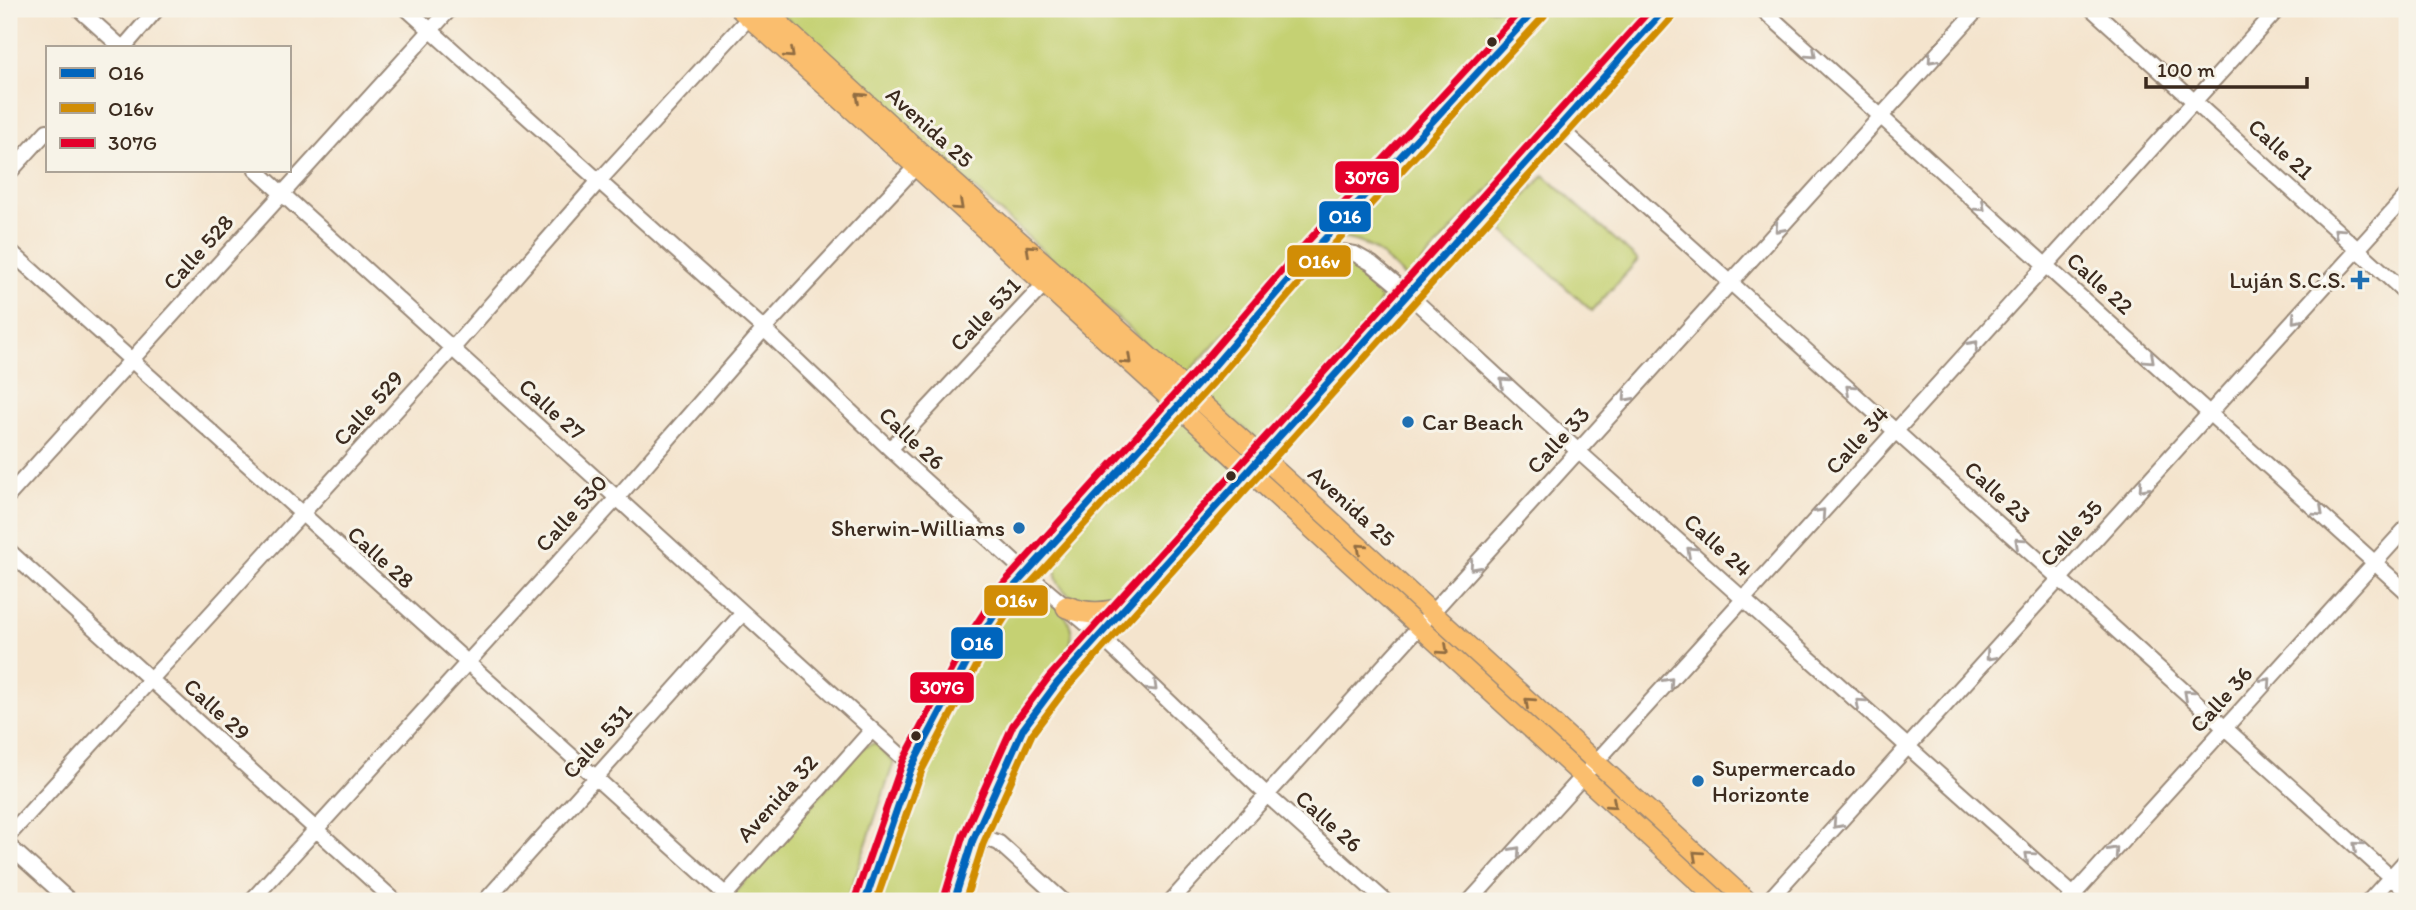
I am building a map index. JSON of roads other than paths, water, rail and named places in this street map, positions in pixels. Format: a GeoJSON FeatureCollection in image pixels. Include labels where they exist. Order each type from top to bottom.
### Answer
{"type":"FeatureCollection","features":[{"type":"Feature","properties":{"kind":"highway"},"geometry":{"type":"LineString","coordinates":[[865,901],[912,766],[979,639],[1025,572],[1536,9]]}},
{"type":"Feature","properties":{"kind":"highway"},"geometry":{"type":"LineString","coordinates":[[954,901],[976,834],[1023,729],[1058,683],[1665,9]]}},
{"type":"Feature","properties":{"kind":"highway"},"geometry":{"type":"LineString","coordinates":[[1067,607],[1095,614],[1125,607]]}},
{"type":"Feature","properties":{"kind":"main road","name":"Avenida 25"},"geometry":{"type":"LineString","coordinates":[[752,11],[1255,465],[1432,613],[1748,901]]}},
{"type":"Feature","properties":{"kind":"main road","name":"Avenida 25"},"geometry":{"type":"LineString","coordinates":[[1255,465],[1419,628],[1719,901]]}},
{"type":"Feature","properties":{"kind":"street"},"geometry":{"type":"LineString","coordinates":[[79,9],[121,46]]}},
{"type":"Feature","properties":{"kind":"street"},"geometry":{"type":"LineString","coordinates":[[123,46],[157,9]]}},
{"type":"Feature","properties":{"kind":"street","name":"Calle 26"},"geometry":{"type":"LineString","coordinates":[[407,9],[764,330],[1025,572],[1100,636],[1267,795],[1384,901]]}},
{"type":"Feature","properties":{"kind":"street","name":"Calle 528"},"geometry":{"type":"LineString","coordinates":[[9,495],[450,9]]}},
{"type":"Feature","properties":{"kind":"street","name":"Calle 22"},"geometry":{"type":"LineString","coordinates":[[1762,9],[2407,592]]}},
{"type":"Feature","properties":{"kind":"street","name":"Calle 33"},"geometry":{"type":"LineString","coordinates":[[1171,901],[1978,9]]}},
{"type":"Feature","properties":{"kind":"street","name":"Calle 21"},"geometry":{"type":"LineString","coordinates":[[2092,9],[2407,294]]}},
{"type":"Feature","properties":{"kind":"street","name":"Calle 34"},"geometry":{"type":"LineString","coordinates":[[1470,901],[2278,9]]}},
{"type":"Feature","properties":{"kind":"street","name":"Calle 529"},"geometry":{"type":"LineString","coordinates":[[9,835],[452,349],[752,11]]}},
{"type":"Feature","properties":{"kind":"street","name":"Calle 23"},"geometry":{"type":"LineString","coordinates":[[1559,127],[2407,892]]}},
{"type":"Feature","properties":{"kind":"street"},"geometry":{"type":"LineString","coordinates":[[9,173],[46,132]]}},
{"type":"Feature","properties":{"kind":"street","name":"Calle 530"},"geometry":{"type":"LineString","coordinates":[[251,901],[617,498],[764,330],[921,161]]}},
{"type":"Feature","properties":{"kind":"street","name":"Calle 27"},"geometry":{"type":"LineString","coordinates":[[258,172],[912,766]]}},
{"type":"Feature","properties":{"kind":"street","name":"Calle 35"},"geometry":{"type":"LineString","coordinates":[[1768,901],[2407,195]]}},
{"type":"Feature","properties":{"kind":"street","name":"Calle 28"},"geometry":{"type":"LineString","coordinates":[[9,250],[594,778],[723,898]]}},
{"type":"Feature","properties":{"kind":"street","name":"Calle 24"},"geometry":{"type":"LineString","coordinates":[[1314,251],[1355,254],[1371,263],[1408,294],[2074,899]]}},
{"type":"Feature","properties":{"kind":"street","name":"Calle 531"},"geometry":{"type":"LineString","coordinates":[[890,449],[1050,278]]}},
{"type":"Feature","properties":{"kind":"street","name":"Calle 36"},"geometry":{"type":"LineString","coordinates":[[2074,899],[2407,527]]}},
{"type":"Feature","properties":{"kind":"street","name":"Calle 29"},"geometry":{"type":"LineString","coordinates":[[9,551],[395,901]]}},
{"type":"Feature","properties":{"kind":"street","name":"Calle 531"},"geometry":{"type":"LineString","coordinates":[[485,901],[743,613]]}},
{"type":"Feature","properties":{"kind":"street","name":"Avenida 32"},"geometry":{"type":"LineString","coordinates":[[723,898],[872,730]]}},
{"type":"Feature","properties":{"kind":"street"},"geometry":{"type":"LineString","coordinates":[[976,834],[999,843],[1063,901]]}},
{"type":"Feature","properties":{"kind":"street"},"geometry":{"type":"LineString","coordinates":[[9,846],[70,901]]}},
{"type":"Feature","properties":{"kind":"street"},"geometry":{"type":"LineString","coordinates":[[2369,901],[2407,859]]}},
{"type":"Feature","properties":{"kind":"place","name":"Luján S.C.S."},"geometry":{"type":"Point","coordinates":[2360,280]}},
{"type":"Feature","properties":{"kind":"place","name":"Car Beach"},"geometry":{"type":"Point","coordinates":[1408,422]}},
{"type":"Feature","properties":{"kind":"place","name":"Sherwin-Williams"},"geometry":{"type":"Point","coordinates":[1019,528]}},
{"type":"Feature","properties":{"kind":"place","name":"Supermercado Horizonte"},"geometry":{"type":"Point","coordinates":[1698,781]}}]}
